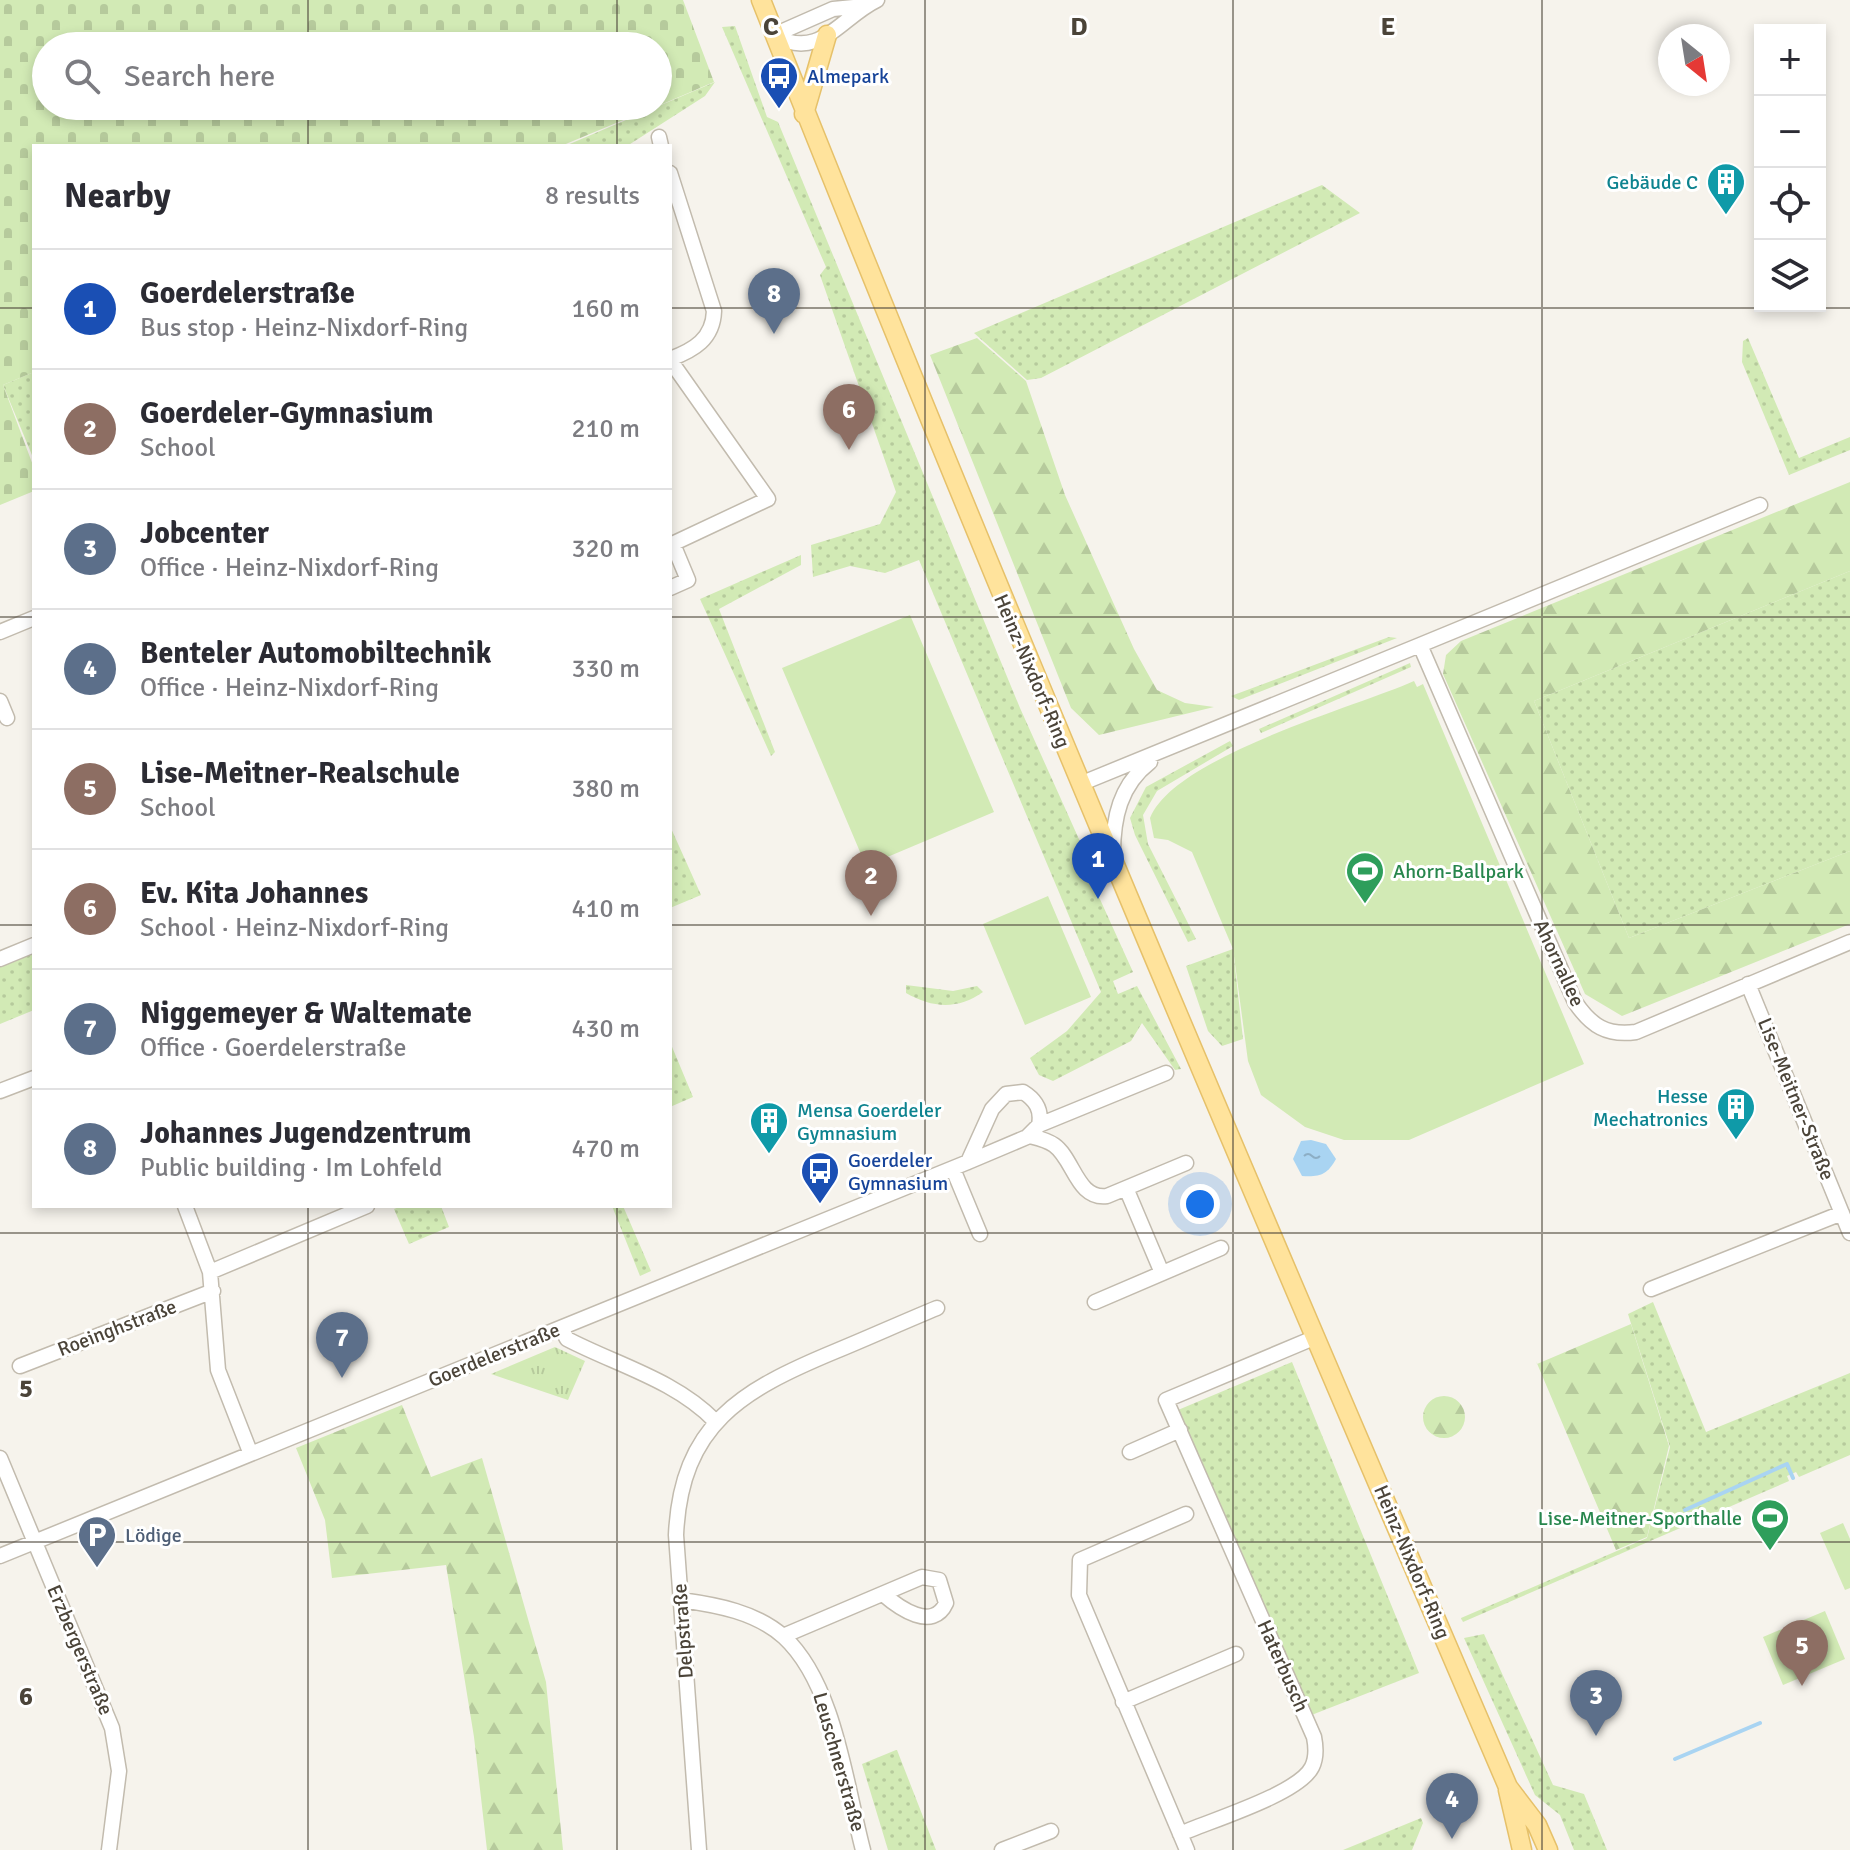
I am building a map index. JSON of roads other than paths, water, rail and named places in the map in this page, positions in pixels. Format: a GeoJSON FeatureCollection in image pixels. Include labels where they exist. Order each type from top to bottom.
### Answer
{"type":"FeatureCollection","features":[{"type":"Feature","properties":{"kind":"main road","name":"Heinz-Nixdorf-Ring"},"geometry":{"type":"LineString","coordinates":[[761,0],[804,114],[1080,784],[1508,1787],[1522,1850]]}},
{"type":"Feature","properties":{"kind":"main road"},"geometry":{"type":"LineString","coordinates":[[804,114],[827,35]]}},
{"type":"Feature","properties":{"kind":"main road","name":"Heinz-Nixdorf-Ring"},"geometry":{"type":"LineString","coordinates":[[1508,1787],[1537,1825],[1548,1850]]}},
{"type":"Feature","properties":{"kind":"street"},"geometry":{"type":"LineString","coordinates":[[774,35],[833,9],[870,3]]}},
{"type":"Feature","properties":{"kind":"street"},"geometry":{"type":"LineString","coordinates":[[774,35],[790,45],[807,44],[840,29],[870,3]]}},
{"type":"Feature","properties":{"kind":"street"},"geometry":{"type":"LineString","coordinates":[[672,179],[714,311],[714,323],[699,345],[672,359]]}},
{"type":"Feature","properties":{"kind":"street"},"geometry":{"type":"LineString","coordinates":[[672,363],[768,499],[672,545]]}},
{"type":"Feature","properties":{"kind":"street"},"geometry":{"type":"LineString","coordinates":[[1080,784],[1760,505]]}},
{"type":"Feature","properties":{"kind":"street"},"geometry":{"type":"LineString","coordinates":[[672,547],[688,580],[672,587]]}},
{"type":"Feature","properties":{"kind":"street"},"geometry":{"type":"LineString","coordinates":[[0,632],[32,619]]}},
{"type":"Feature","properties":{"kind":"street","name":"Ahornallee"},"geometry":{"type":"LineString","coordinates":[[1420,645],[1495,823],[1585,1016],[1606,1031],[1636,1032],[1850,942]]}},
{"type":"Feature","properties":{"kind":"street"},"geometry":{"type":"LineString","coordinates":[[0,701],[7,718]]}},
{"type":"Feature","properties":{"kind":"street"},"geometry":{"type":"LineString","coordinates":[[1113,858],[1113,823],[1127,787],[1139,770],[1163,752]]}},
{"type":"Feature","properties":{"kind":"street"},"geometry":{"type":"LineString","coordinates":[[0,959],[32,946]]}},
{"type":"Feature","properties":{"kind":"street","name":"Lise-Meitner-Straße"},"geometry":{"type":"LineString","coordinates":[[1748,984],[1850,1233]]}},
{"type":"Feature","properties":{"kind":"street","name":"Goerdelerstraße"},"geometry":{"type":"LineString","coordinates":[[0,1556],[953,1169],[1166,1073]]}},
{"type":"Feature","properties":{"kind":"street"},"geometry":{"type":"LineString","coordinates":[[0,1091],[32,1079]]}},
{"type":"Feature","properties":{"kind":"street"},"geometry":{"type":"LineString","coordinates":[[968,1162],[992,1109],[1006,1094],[1023,1092],[1033,1099],[1038,1109],[1034,1130],[1056,1146],[1091,1195],[1102,1197],[1186,1163]]}},
{"type":"Feature","properties":{"kind":"street"},"geometry":{"type":"LineString","coordinates":[[953,1169],[980,1234]]}},
{"type":"Feature","properties":{"kind":"street"},"geometry":{"type":"LineString","coordinates":[[1126,1188],[1162,1273]]}},
{"type":"Feature","properties":{"kind":"street"},"geometry":{"type":"LineString","coordinates":[[186,1208],[210,1272],[218,1370],[250,1452]]}},
{"type":"Feature","properties":{"kind":"street"},"geometry":{"type":"LineString","coordinates":[[210,1272],[362,1208]]}},
{"type":"Feature","properties":{"kind":"street"},"geometry":{"type":"LineString","coordinates":[[1651,1289],[1842,1213]]}},
{"type":"Feature","properties":{"kind":"street"},"geometry":{"type":"LineString","coordinates":[[1095,1302],[1221,1248]]}},
{"type":"Feature","properties":{"kind":"street","name":"Roeinghstraße"},"geometry":{"type":"LineString","coordinates":[[20,1366],[213,1291]]}},
{"type":"Feature","properties":{"kind":"street","name":"Delpstraße"},"geometry":{"type":"LineString","coordinates":[[699,1850],[677,1507],[688,1464],[715,1421],[760,1384],[937,1308]]}},
{"type":"Feature","properties":{"kind":"street"},"geometry":{"type":"LineString","coordinates":[[561,1328],[567,1339],[664,1384],[699,1405],[715,1421]]}},
{"type":"Feature","properties":{"kind":"street","name":"Haterbusch"},"geometry":{"type":"LineString","coordinates":[[1180,1834],[1297,1784],[1312,1767],[1317,1751],[1314,1737],[1166,1400],[1316,1337]]}},
{"type":"Feature","properties":{"kind":"street"},"geometry":{"type":"LineString","coordinates":[[1130,1452],[1180,1430]]}},
{"type":"Feature","properties":{"kind":"street","name":"Erzbergerstraße"},"geometry":{"type":"LineString","coordinates":[[0,1458],[112,1728],[119,1753],[109,1850]]}},
{"type":"Feature","properties":{"kind":"street"},"geometry":{"type":"LineString","coordinates":[[1186,1514],[1080,1560],[1079,1595],[1187,1850]]}},
{"type":"Feature","properties":{"kind":"street"},"geometry":{"type":"LineString","coordinates":[[783,1636],[883,1594]]}},
{"type":"Feature","properties":{"kind":"street","name":"Leuschnerstraße"},"geometry":{"type":"LineString","coordinates":[[681,1600],[725,1607],[783,1636],[805,1661],[818,1685],[863,1850]]}},
{"type":"Feature","properties":{"kind":"street","name":"Haterbusch"},"geometry":{"type":"LineString","coordinates":[[1123,1702],[1236,1654]]}},
{"type":"Feature","properties":{"kind":"street"},"geometry":{"type":"LineString","coordinates":[[1002,1850],[1051,1831]]}},
{"type":"Feature","properties":{"kind":"water"},"geometry":{"type":"Polygon","coordinates":[[[1301,1141],[1326,1144],[1336,1159],[1322,1174],[1302,1176],[1293,1159],[1301,1141]]]}},
{"type":"Feature","properties":{"kind":"waterway"},"geometry":{"type":"LineString","coordinates":[[1685,1510],[1787,1464],[1793,1478]]}},
{"type":"Feature","properties":{"kind":"waterway"},"geometry":{"type":"LineString","coordinates":[[1675,1759],[1760,1723]]}},
{"type":"Feature","properties":{"kind":"place","name":"Almepark"},"geometry":{"type":"Point","coordinates":[779,110]}},
{"type":"Feature","properties":{"kind":"place","name":"Gebäude C"},"geometry":{"type":"Point","coordinates":[1726,216]}},
{"type":"Feature","properties":{"kind":"place","name":"Johannes Jugendzentrum"},"geometry":{"type":"Point","coordinates":[774,334]}},
{"type":"Feature","properties":{"kind":"place","name":"Ev. Kita Johannes"},"geometry":{"type":"Point","coordinates":[849,450]}},
{"type":"Feature","properties":{"kind":"place","name":"Goerdelerstraße"},"geometry":{"type":"Point","coordinates":[1098,899]}},
{"type":"Feature","properties":{"kind":"place","name":"Ahorn-Ballpark"},"geometry":{"type":"Point","coordinates":[1365,905]}},
{"type":"Feature","properties":{"kind":"place","name":"Goerdeler-Gymnasium"},"geometry":{"type":"Point","coordinates":[871,916]}},
{"type":"Feature","properties":{"kind":"place","name":"Hesse Mechatronics"},"geometry":{"type":"Point","coordinates":[1736,1141]}},
{"type":"Feature","properties":{"kind":"place","name":"Mensa Goerdeler Gymnasium"},"geometry":{"type":"Point","coordinates":[769,1155]}},
{"type":"Feature","properties":{"kind":"place","name":"Goerdeler Gymnasium"},"geometry":{"type":"Point","coordinates":[820,1205]}},
{"type":"Feature","properties":{"kind":"place","name":"Niggemeyer & Waltemate"},"geometry":{"type":"Point","coordinates":[342,1378]}},
{"type":"Feature","properties":{"kind":"place","name":"Lise-Meitner-Sporthalle"},"geometry":{"type":"Point","coordinates":[1770,1552]}},
{"type":"Feature","properties":{"kind":"place","name":"Lödige"},"geometry":{"type":"Point","coordinates":[97,1569]}},
{"type":"Feature","properties":{"kind":"place","name":"Lise-Meitner-Realschule"},"geometry":{"type":"Point","coordinates":[1802,1686]}},
{"type":"Feature","properties":{"kind":"place","name":"Jobcenter"},"geometry":{"type":"Point","coordinates":[1596,1736]}},
{"type":"Feature","properties":{"kind":"place","name":"Benteler Automobiltechnik"},"geometry":{"type":"Point","coordinates":[1452,1839]}}]}
